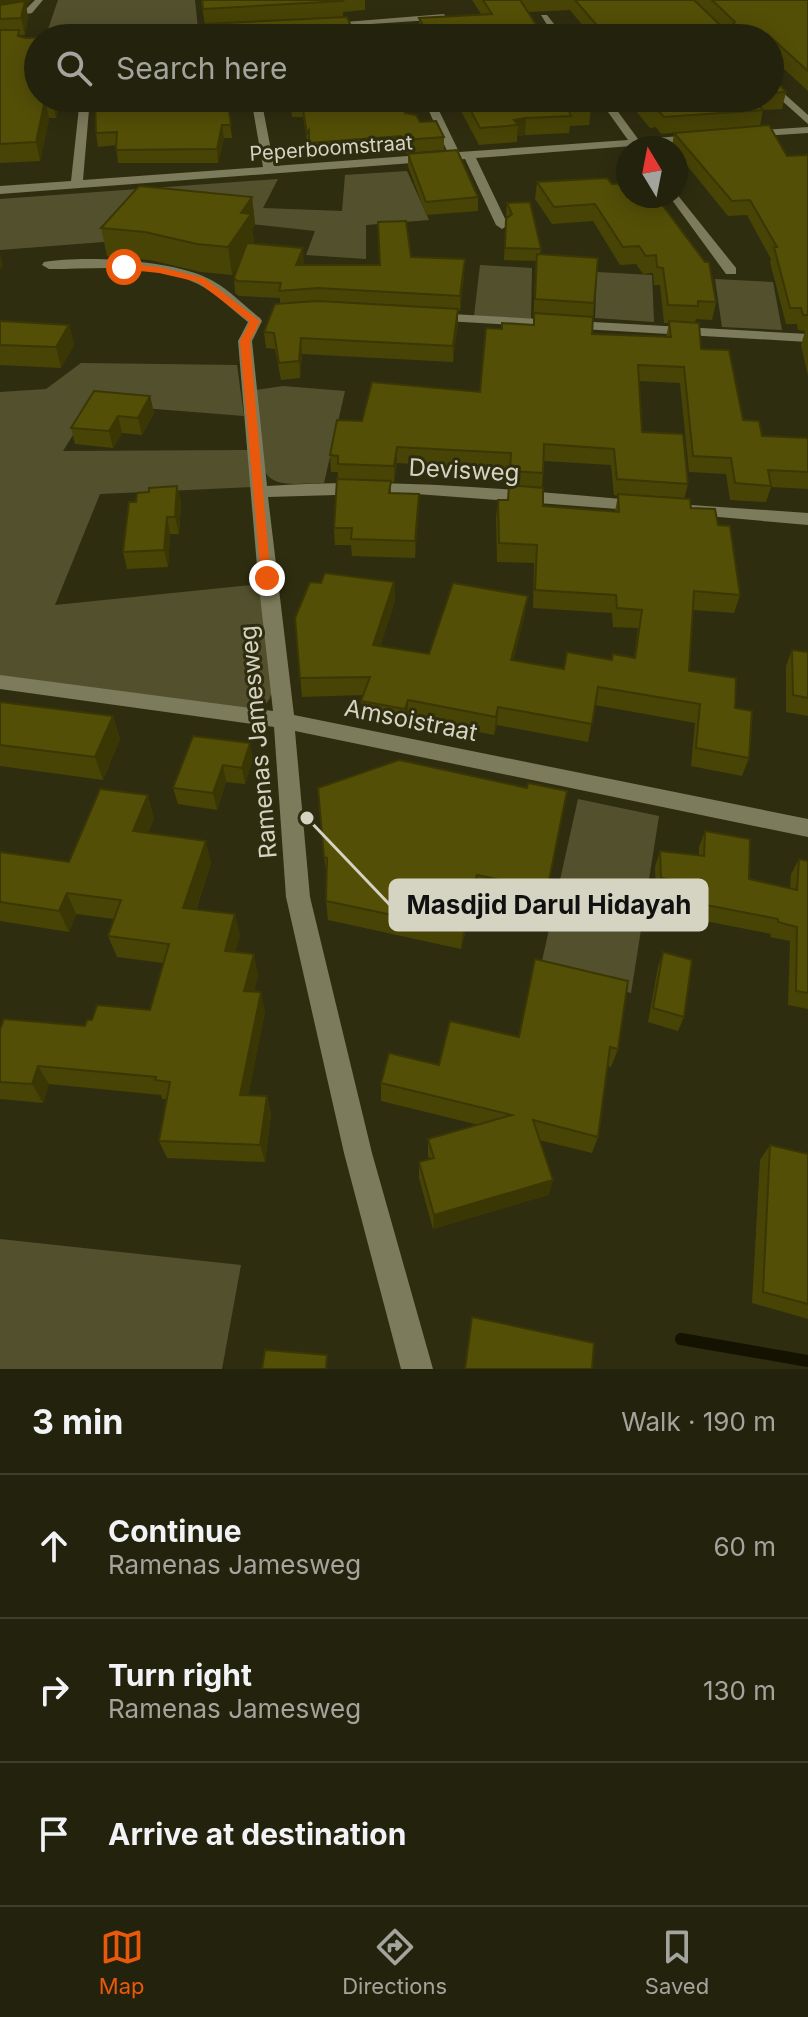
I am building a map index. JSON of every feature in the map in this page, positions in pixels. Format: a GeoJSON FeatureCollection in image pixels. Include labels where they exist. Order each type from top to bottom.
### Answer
{"type":"FeatureCollection","features":[{"type":"Feature","properties":{"kind":"street"},"geometry":{"type":"LineString","coordinates":[[402,24],[460,16]]}},
{"type":"Feature","properties":{"kind":"street"},"geometry":{"type":"LineString","coordinates":[[544,17],[549,24]]}},
{"type":"Feature","properties":{"kind":"street"},"geometry":{"type":"LineString","coordinates":[[784,98],[808,121]]}},
{"type":"Feature","properties":{"kind":"street"},"geometry":{"type":"LineString","coordinates":[[77,183],[84,112]]}},
{"type":"Feature","properties":{"kind":"street"},"geometry":{"type":"LineString","coordinates":[[259,112],[269,170]]}},
{"type":"Feature","properties":{"kind":"street"},"geometry":{"type":"LineString","coordinates":[[436,112],[502,225]]}},
{"type":"Feature","properties":{"kind":"street"},"geometry":{"type":"LineString","coordinates":[[613,112],[631,136]]}},
{"type":"Feature","properties":{"kind":"street"},"geometry":{"type":"LineString","coordinates":[[729,136],[808,130]]}},
{"type":"Feature","properties":{"kind":"street","name":"Peperboomstraat"},"geometry":{"type":"LineString","coordinates":[[688,140],[713,137]]}},
{"type":"Feature","properties":{"kind":"street","name":"Peperboomstraat"},"geometry":{"type":"LineString","coordinates":[[0,190],[616,147]]}},
{"type":"Feature","properties":{"kind":"street"},"geometry":{"type":"LineString","coordinates":[[684,208],[731,271]]}},
{"type":"Feature","properties":{"kind":"street","name":"Ramenas Jamesweg"},"geometry":{"type":"LineString","coordinates":[[49,265],[124,267],[186,275],[201,280],[264,317],[245,341],[267,578],[282,694],[298,897],[358,1153],[417,1369]]}},
{"type":"Feature","properties":{"kind":"street"},"geometry":{"type":"LineString","coordinates":[[413,316],[808,338]]}},
{"type":"Feature","properties":{"kind":"street","name":"Devisweg"},"geometry":{"type":"LineString","coordinates":[[260,492],[303,487],[465,492],[808,519]]}},
{"type":"Feature","properties":{"kind":"street","name":"Amsoistraat"},"geometry":{"type":"LineString","coordinates":[[0,682],[282,720],[808,828]]}},
{"type":"Feature","properties":{"kind":"lane"},"geometry":{"type":"LineString","coordinates":[[0,17],[29,11],[39,0]]}},
{"type":"Feature","properties":{"kind":"shaded area"},"geometry":{"type":"Polygon","coordinates":[[[58,0],[195,0],[198,24],[50,24],[58,0]]]}},
{"type":"Feature","properties":{"kind":"shaded area"},"geometry":{"type":"Polygon","coordinates":[[[407,171],[429,220],[366,225],[366,259],[306,255],[315,231],[142,212],[116,241],[0,250],[0,199],[278,179],[263,208],[342,211],[345,175],[407,171]]]}},
{"type":"Feature","properties":{"kind":"shaded area"},"geometry":{"type":"Polygon","coordinates":[[[480,265],[532,268],[531,319],[474,316],[480,265]]]}},
{"type":"Feature","properties":{"kind":"shaded area"},"geometry":{"type":"Polygon","coordinates":[[[597,272],[652,275],[654,322],[595,318],[597,272]]]}},
{"type":"Feature","properties":{"kind":"shaded area"},"geometry":{"type":"Polygon","coordinates":[[[715,279],[773,282],[782,330],[722,327],[715,279]]]}},
{"type":"Feature","properties":{"kind":"shaded area"},"geometry":{"type":"Polygon","coordinates":[[[81,363],[237,365],[244,416],[92,404],[63,451],[249,450],[253,487],[100,494],[55,605],[260,584],[272,690],[268,701],[258,709],[254,711],[0,676],[0,392],[46,389],[81,363]]]}},
{"type":"Feature","properties":{"kind":"shaded area"},"geometry":{"type":"Polygon","coordinates":[[[283,386],[345,391],[324,483],[283,483],[270,478],[265,472],[256,390],[283,386]]]}},
{"type":"Feature","properties":{"kind":"shaded area"},"geometry":{"type":"Polygon","coordinates":[[[578,799],[659,816],[631,993],[540,970],[578,799]]]}},
{"type":"Feature","properties":{"kind":"shaded area"},"geometry":{"type":"Polygon","coordinates":[[[0,1239],[241,1265],[222,1369],[0,1369],[0,1239]]]}},
{"type":"Feature","properties":{"kind":"building"},"geometry":{"type":"Polygon","coordinates":[[[202,0],[342,0],[343,1],[203,9],[202,0]]]}},
{"type":"Feature","properties":{"kind":"building"},"geometry":{"type":"Polygon","coordinates":[[[483,0],[520,0],[536,24],[422,24],[419,18],[492,14],[483,0]]]}},
{"type":"Feature","properties":{"kind":"building"},"geometry":{"type":"Polygon","coordinates":[[[575,0],[694,0],[719,24],[596,24],[575,0]]]}},
{"type":"Feature","properties":{"kind":"building"},"geometry":{"type":"Polygon","coordinates":[[[712,0],[808,0],[808,71],[784,49],[784,24],[733,24],[735,22],[712,0]]]}},
{"type":"Feature","properties":{"kind":"building"},"geometry":{"type":"Polygon","coordinates":[[[25,1],[21,18],[0,19],[0,5],[25,1]]]}},
{"type":"Feature","properties":{"kind":"building"},"geometry":{"type":"Polygon","coordinates":[[[347,17],[350,24],[206,24],[347,17]]]}},
{"type":"Feature","properties":{"kind":"building"},"geometry":{"type":"Polygon","coordinates":[[[0,30],[19,30],[18,36],[24,38],[24,112],[42,112],[36,142],[0,144],[0,30]]]}},
{"type":"Feature","properties":{"kind":"building"},"geometry":{"type":"Polygon","coordinates":[[[95,112],[229,112],[231,125],[222,125],[217,149],[116,150],[117,132],[96,133],[95,112]]]}},
{"type":"Feature","properties":{"kind":"building"},"geometry":{"type":"Polygon","coordinates":[[[303,112],[405,112],[416,115],[420,122],[436,121],[444,137],[403,140],[401,136],[309,143],[309,130],[307,133],[303,112]]]}},
{"type":"Feature","properties":{"kind":"building"},"geometry":{"type":"Polygon","coordinates":[[[471,112],[569,112],[571,116],[526,118],[514,120],[518,125],[480,128],[471,112]]]}},
{"type":"Feature","properties":{"kind":"building"},"geometry":{"type":"Polygon","coordinates":[[[660,112],[735,112],[664,117],[660,112]]]}},
{"type":"Feature","properties":{"kind":"building"},"geometry":{"type":"Polygon","coordinates":[[[769,125],[787,156],[808,155],[808,315],[803,315],[801,308],[790,308],[774,247],[777,247],[750,200],[732,201],[688,149],[688,136],[674,133],[769,125]]]}},
{"type":"Feature","properties":{"kind":"building"},"geometry":{"type":"Polygon","coordinates":[[[457,150],[478,197],[426,202],[408,154],[457,150]]]}},
{"type":"Feature","properties":{"kind":"building"},"geometry":{"type":"Polygon","coordinates":[[[607,178],[616,184],[616,208],[664,208],[705,262],[709,262],[716,302],[698,301],[698,306],[668,305],[663,268],[657,267],[656,255],[646,256],[639,246],[623,247],[595,204],[554,207],[537,182],[607,178]]]}},
{"type":"Feature","properties":{"kind":"building"},"geometry":{"type":"Polygon","coordinates":[[[139,186],[252,197],[241,213],[251,214],[228,247],[197,244],[145,232],[101,228],[139,186]]]}},
{"type":"Feature","properties":{"kind":"building"},"geometry":{"type":"Polygon","coordinates":[[[530,202],[541,249],[505,248],[506,219],[512,214],[507,203],[530,202]]]}},
{"type":"Feature","properties":{"kind":"building"},"geometry":{"type":"Polygon","coordinates":[[[406,221],[411,257],[465,259],[460,296],[318,288],[279,291],[281,283],[237,281],[234,278],[247,243],[303,248],[296,265],[380,265],[378,222],[406,221]]]}},
{"type":"Feature","properties":{"kind":"building"},"geometry":{"type":"Polygon","coordinates":[[[537,254],[598,258],[594,303],[535,299],[537,254]]]}},
{"type":"Feature","properties":{"kind":"building"},"geometry":{"type":"Polygon","coordinates":[[[318,301],[458,309],[453,346],[301,338],[299,361],[279,363],[274,333],[264,332],[275,304],[318,301]]]}},
{"type":"Feature","properties":{"kind":"building"},"geometry":{"type":"Polygon","coordinates":[[[534,313],[593,317],[592,334],[671,337],[669,321],[699,323],[701,349],[729,350],[743,420],[759,421],[762,436],[808,438],[808,472],[768,470],[771,486],[735,483],[731,458],[693,456],[684,367],[638,365],[642,432],[683,434],[688,484],[617,479],[614,449],[544,444],[543,473],[510,471],[511,453],[397,447],[394,466],[338,464],[338,456],[330,455],[337,420],[362,421],[372,382],[480,392],[486,328],[502,329],[502,323],[534,325],[534,313]]]}},
{"type":"Feature","properties":{"kind":"building"},"geometry":{"type":"Polygon","coordinates":[[[0,321],[69,325],[56,347],[0,345],[0,321]]]}},
{"type":"Feature","properties":{"kind":"building"},"geometry":{"type":"Polygon","coordinates":[[[94,391],[150,396],[138,418],[118,416],[109,431],[71,428],[94,391]]]}},
{"type":"Feature","properties":{"kind":"building"},"geometry":{"type":"Polygon","coordinates":[[[337,479],[391,481],[389,493],[419,494],[415,541],[351,539],[352,528],[334,528],[337,479]]]}},
{"type":"Feature","properties":{"kind":"building"},"geometry":{"type":"Polygon","coordinates":[[[509,485],[543,488],[543,506],[619,512],[618,494],[690,499],[691,508],[715,509],[718,525],[730,526],[740,595],[694,591],[689,671],[736,678],[735,708],[752,711],[749,758],[696,748],[700,704],[598,687],[592,724],[498,707],[496,717],[408,700],[405,709],[361,701],[370,677],[300,678],[295,618],[310,582],[321,583],[325,573],[394,582],[373,645],[429,654],[453,583],[528,596],[511,660],[564,669],[567,652],[612,660],[613,654],[635,658],[642,610],[617,608],[616,595],[535,590],[537,545],[499,543],[498,500],[508,500],[509,485]]]}},
{"type":"Feature","properties":{"kind":"building"},"geometry":{"type":"Polygon","coordinates":[[[177,486],[175,517],[167,517],[164,550],[123,552],[129,502],[136,502],[137,493],[149,492],[149,488],[177,486]]]}},
{"type":"Feature","properties":{"kind":"building"},"geometry":{"type":"Polygon","coordinates":[[[792,650],[808,652],[808,698],[793,695],[792,650]]]}},
{"type":"Feature","properties":{"kind":"building"},"geometry":{"type":"Polygon","coordinates":[[[0,702],[113,716],[95,757],[0,745],[0,702]]]}},
{"type":"Feature","properties":{"kind":"building"},"geometry":{"type":"Polygon","coordinates":[[[193,736],[250,743],[242,768],[223,765],[213,793],[173,788],[193,736]]]}},
{"type":"Feature","properties":{"kind":"building"},"geometry":{"type":"Polygon","coordinates":[[[399,760],[527,788],[528,783],[567,791],[547,890],[477,875],[463,930],[326,901],[327,858],[324,857],[318,788],[399,760]]]}},
{"type":"Feature","properties":{"kind":"building"},"geometry":{"type":"Polygon","coordinates":[[[100,789],[148,795],[133,831],[206,841],[183,908],[235,914],[225,951],[254,954],[244,991],[261,992],[240,1095],[267,1096],[260,1145],[159,1141],[170,1082],[155,1080],[156,1077],[38,1066],[32,1084],[0,1082],[0,1030],[4,1019],[85,1026],[87,1020],[92,1020],[97,1005],[150,1010],[169,944],[108,936],[121,900],[67,893],[59,911],[0,902],[0,852],[69,862],[100,789]]]}},
{"type":"Feature","properties":{"kind":"building"},"geometry":{"type":"Polygon","coordinates":[[[705,831],[750,839],[749,879],[797,890],[799,859],[808,861],[808,993],[796,991],[797,927],[778,922],[778,919],[701,904],[702,884],[661,878],[660,851],[704,856],[705,831]]]}},
{"type":"Feature","properties":{"kind":"building"},"geometry":{"type":"Polygon","coordinates":[[[663,952],[692,960],[684,1017],[653,1008],[663,952]]]}},
{"type":"Feature","properties":{"kind":"building"},"geometry":{"type":"Polygon","coordinates":[[[535,959],[628,981],[618,1049],[610,1047],[598,1137],[533,1120],[553,1180],[434,1215],[419,1162],[434,1158],[428,1139],[512,1115],[381,1083],[389,1053],[439,1065],[450,1021],[519,1037],[535,959]]]}},
{"type":"Feature","properties":{"kind":"building"},"geometry":{"type":"Polygon","coordinates":[[[770,1145],[808,1154],[808,1304],[763,1292],[770,1145]]]}},
{"type":"Feature","properties":{"kind":"building"},"geometry":{"type":"Polygon","coordinates":[[[472,1317],[594,1343],[592,1369],[465,1369],[472,1317]]]}},
{"type":"Feature","properties":{"kind":"building"},"geometry":{"type":"Polygon","coordinates":[[[265,1350],[327,1355],[326,1369],[262,1369],[265,1350]]]}},
{"type":"Feature","properties":{"kind":"waterway"},"geometry":{"type":"LineString","coordinates":[[681,1339],[808,1361]]}},
{"type":"Feature","properties":{"kind":"place","name":"Masdjid Darul Hidayah"},"geometry":{"type":"Point","coordinates":[307,818]}},
{"type":"Feature","properties":{"kind":"route"},"geometry":{"type":"LineString","coordinates":[[124,267],[159,270],[201,280],[255,321],[245,341],[267,578]]}}]}
